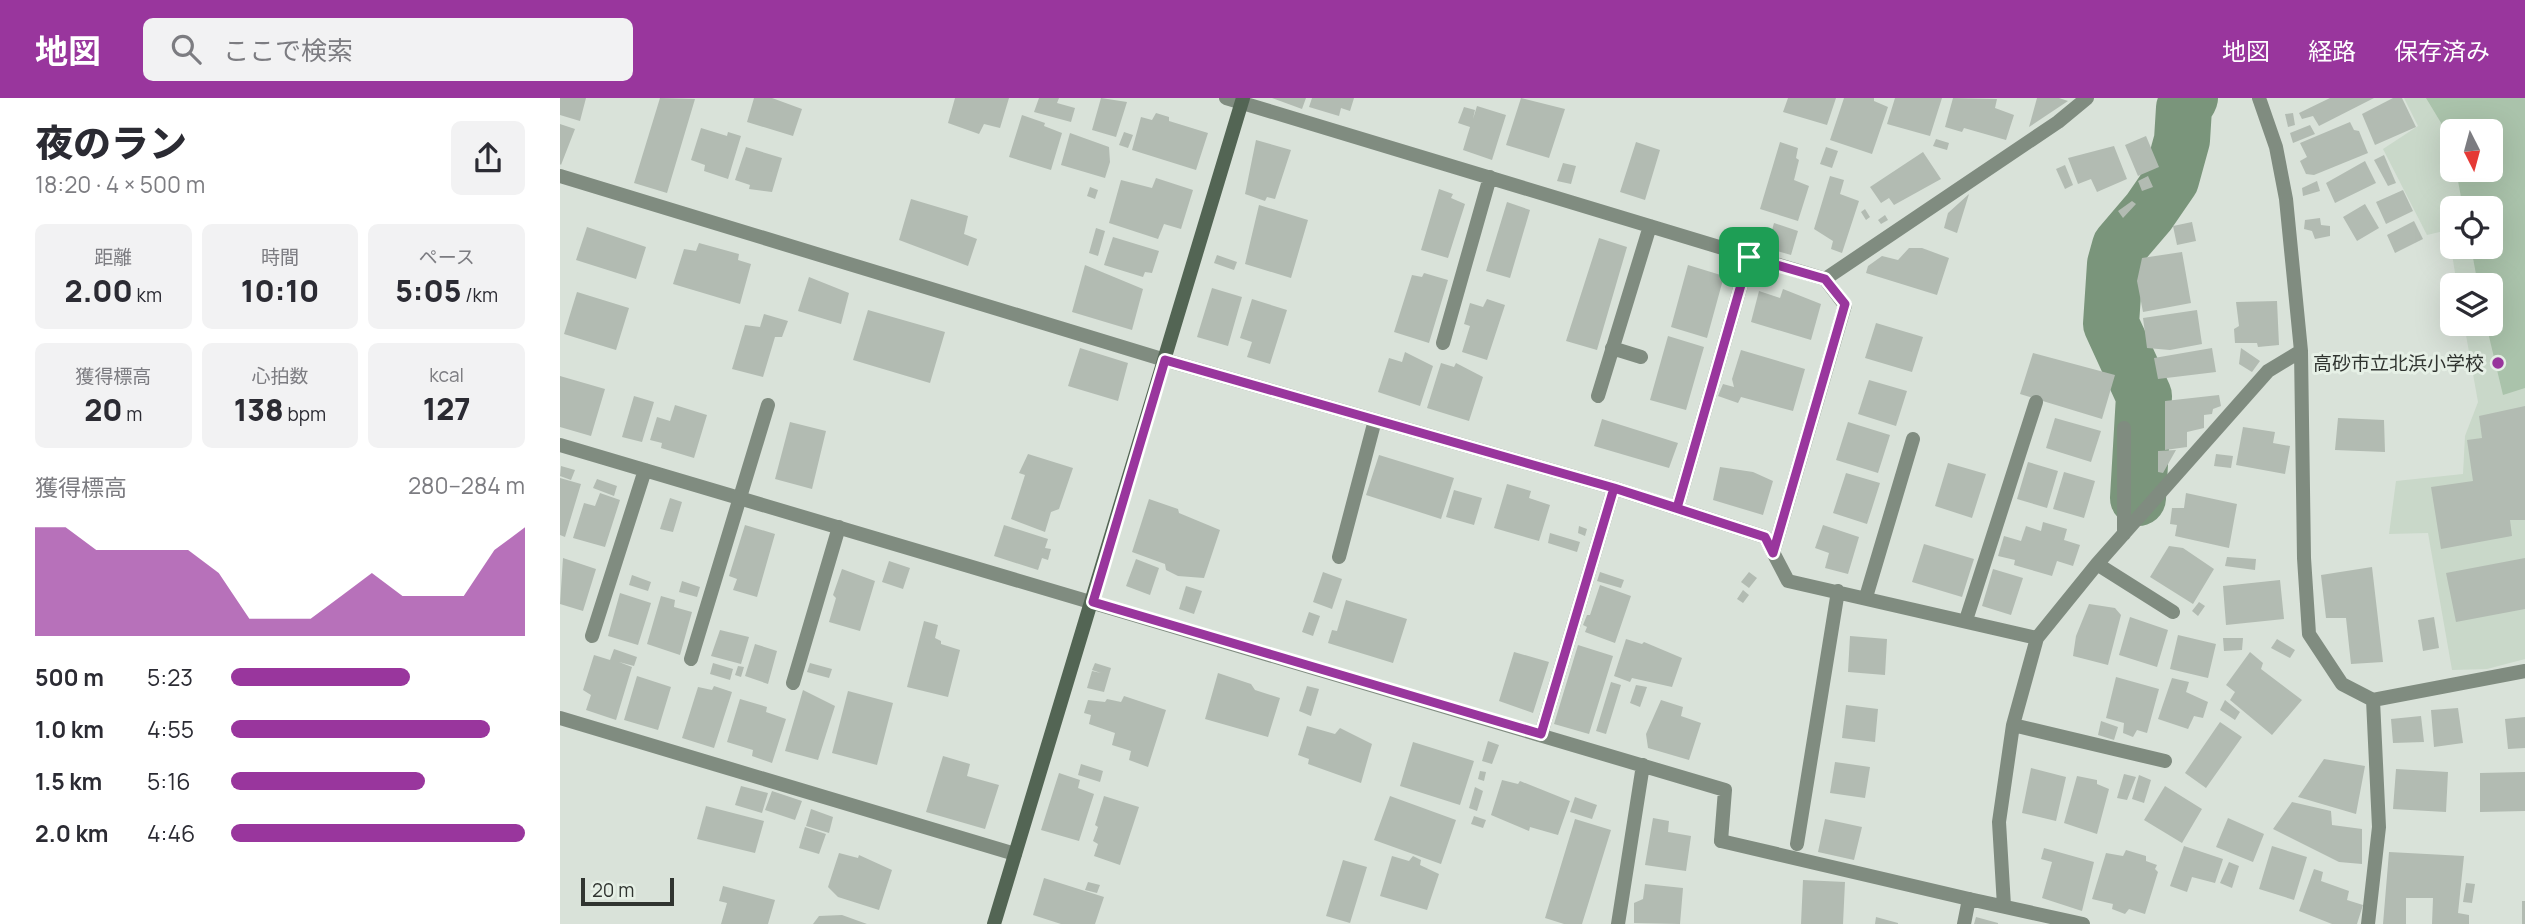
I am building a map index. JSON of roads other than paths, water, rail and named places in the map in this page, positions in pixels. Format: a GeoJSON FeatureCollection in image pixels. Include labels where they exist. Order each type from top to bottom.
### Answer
{"type":"FeatureCollection","features":[{"type":"Feature","properties":{"kind":"street"},"geometry":{"type":"LineString","coordinates":[[1226,98],[1242,100],[1825,279],[1845,304],[1773,553]]}},
{"type":"Feature","properties":{"kind":"street"},"geometry":{"type":"LineString","coordinates":[[1825,279],[2058,122],[2087,98]]}},
{"type":"Feature","properties":{"kind":"street"},"geometry":{"type":"LineString","coordinates":[[2259,98],[2276,147],[2286,200],[2301,351],[2304,558],[2309,634],[2342,684],[2373,700],[2525,671]]}},
{"type":"Feature","properties":{"kind":"street"},"geometry":{"type":"LineString","coordinates":[[994,924],[1242,100]]}},
{"type":"Feature","properties":{"kind":"street"},"geometry":{"type":"LineString","coordinates":[[560,176],[1165,360],[1614,488],[1765,537],[1788,581],[2037,638]]}},
{"type":"Feature","properties":{"kind":"street"},"geometry":{"type":"LineString","coordinates":[[1443,343],[1490,177]]}},
{"type":"Feature","properties":{"kind":"street"},"geometry":{"type":"LineString","coordinates":[[1598,396],[1650,226]]}},
{"type":"Feature","properties":{"kind":"street"},"geometry":{"type":"LineString","coordinates":[[1677,508],[1749,257]]}},
{"type":"Feature","properties":{"kind":"street"},"geometry":{"type":"LineString","coordinates":[[1612,348],[1641,358]]}},
{"type":"Feature","properties":{"kind":"street"},"geometry":{"type":"LineString","coordinates":[[2004,906],[1999,822],[2013,725],[2037,638],[2097,564],[2268,372],[2301,351]]}},
{"type":"Feature","properties":{"kind":"street"},"geometry":{"type":"LineString","coordinates":[[1966,620],[2036,402]]}},
{"type":"Feature","properties":{"kind":"street"},"geometry":{"type":"LineString","coordinates":[[691,659],[768,405]]}},
{"type":"Feature","properties":{"kind":"street"},"geometry":{"type":"LineString","coordinates":[[1339,557],[1375,420]]}},
{"type":"Feature","properties":{"kind":"street"},"geometry":{"type":"LineString","coordinates":[[2124,428],[2124,534]]}},
{"type":"Feature","properties":{"kind":"street"},"geometry":{"type":"LineString","coordinates":[[1866,597],[1913,439]]}},
{"type":"Feature","properties":{"kind":"street"},"geometry":{"type":"LineString","coordinates":[[560,445],[1725,790],[1721,841],[2080,924]]}},
{"type":"Feature","properties":{"kind":"street"},"geometry":{"type":"LineString","coordinates":[[592,636],[645,470]]}},
{"type":"Feature","properties":{"kind":"street"},"geometry":{"type":"LineString","coordinates":[[1541,734],[1614,488]]}},
{"type":"Feature","properties":{"kind":"street"},"geometry":{"type":"LineString","coordinates":[[793,683],[839,527]]}},
{"type":"Feature","properties":{"kind":"street"},"geometry":{"type":"LineString","coordinates":[[2097,564],[2173,612]]}},
{"type":"Feature","properties":{"kind":"street"},"geometry":{"type":"LineString","coordinates":[[1797,844],[1838,591]]}},
{"type":"Feature","properties":{"kind":"street"},"geometry":{"type":"LineString","coordinates":[[2368,924],[2379,827],[2373,700]]}},
{"type":"Feature","properties":{"kind":"street"},"geometry":{"type":"LineString","coordinates":[[560,718],[1016,854]]}},
{"type":"Feature","properties":{"kind":"street"},"geometry":{"type":"LineString","coordinates":[[2013,725],[2165,761]]}},
{"type":"Feature","properties":{"kind":"street"},"geometry":{"type":"LineString","coordinates":[[1618,924],[1643,765]]}},
{"type":"Feature","properties":{"kind":"street"},"geometry":{"type":"LineString","coordinates":[[1964,924],[1969,899]]}},
{"type":"Feature","properties":{"kind":"waterway"},"geometry":{"type":"LineString","coordinates":[[2138,498],[2144,396],[2111,324],[2115,264],[2120,246],[2149,212],[2171,180],[2182,140],[2184,108],[2190,98]]}},
{"type":"Feature","properties":{"kind":"place","name":"高砂市立北浜小学校"},"geometry":{"type":"Point","coordinates":[2498,363]}}]}
